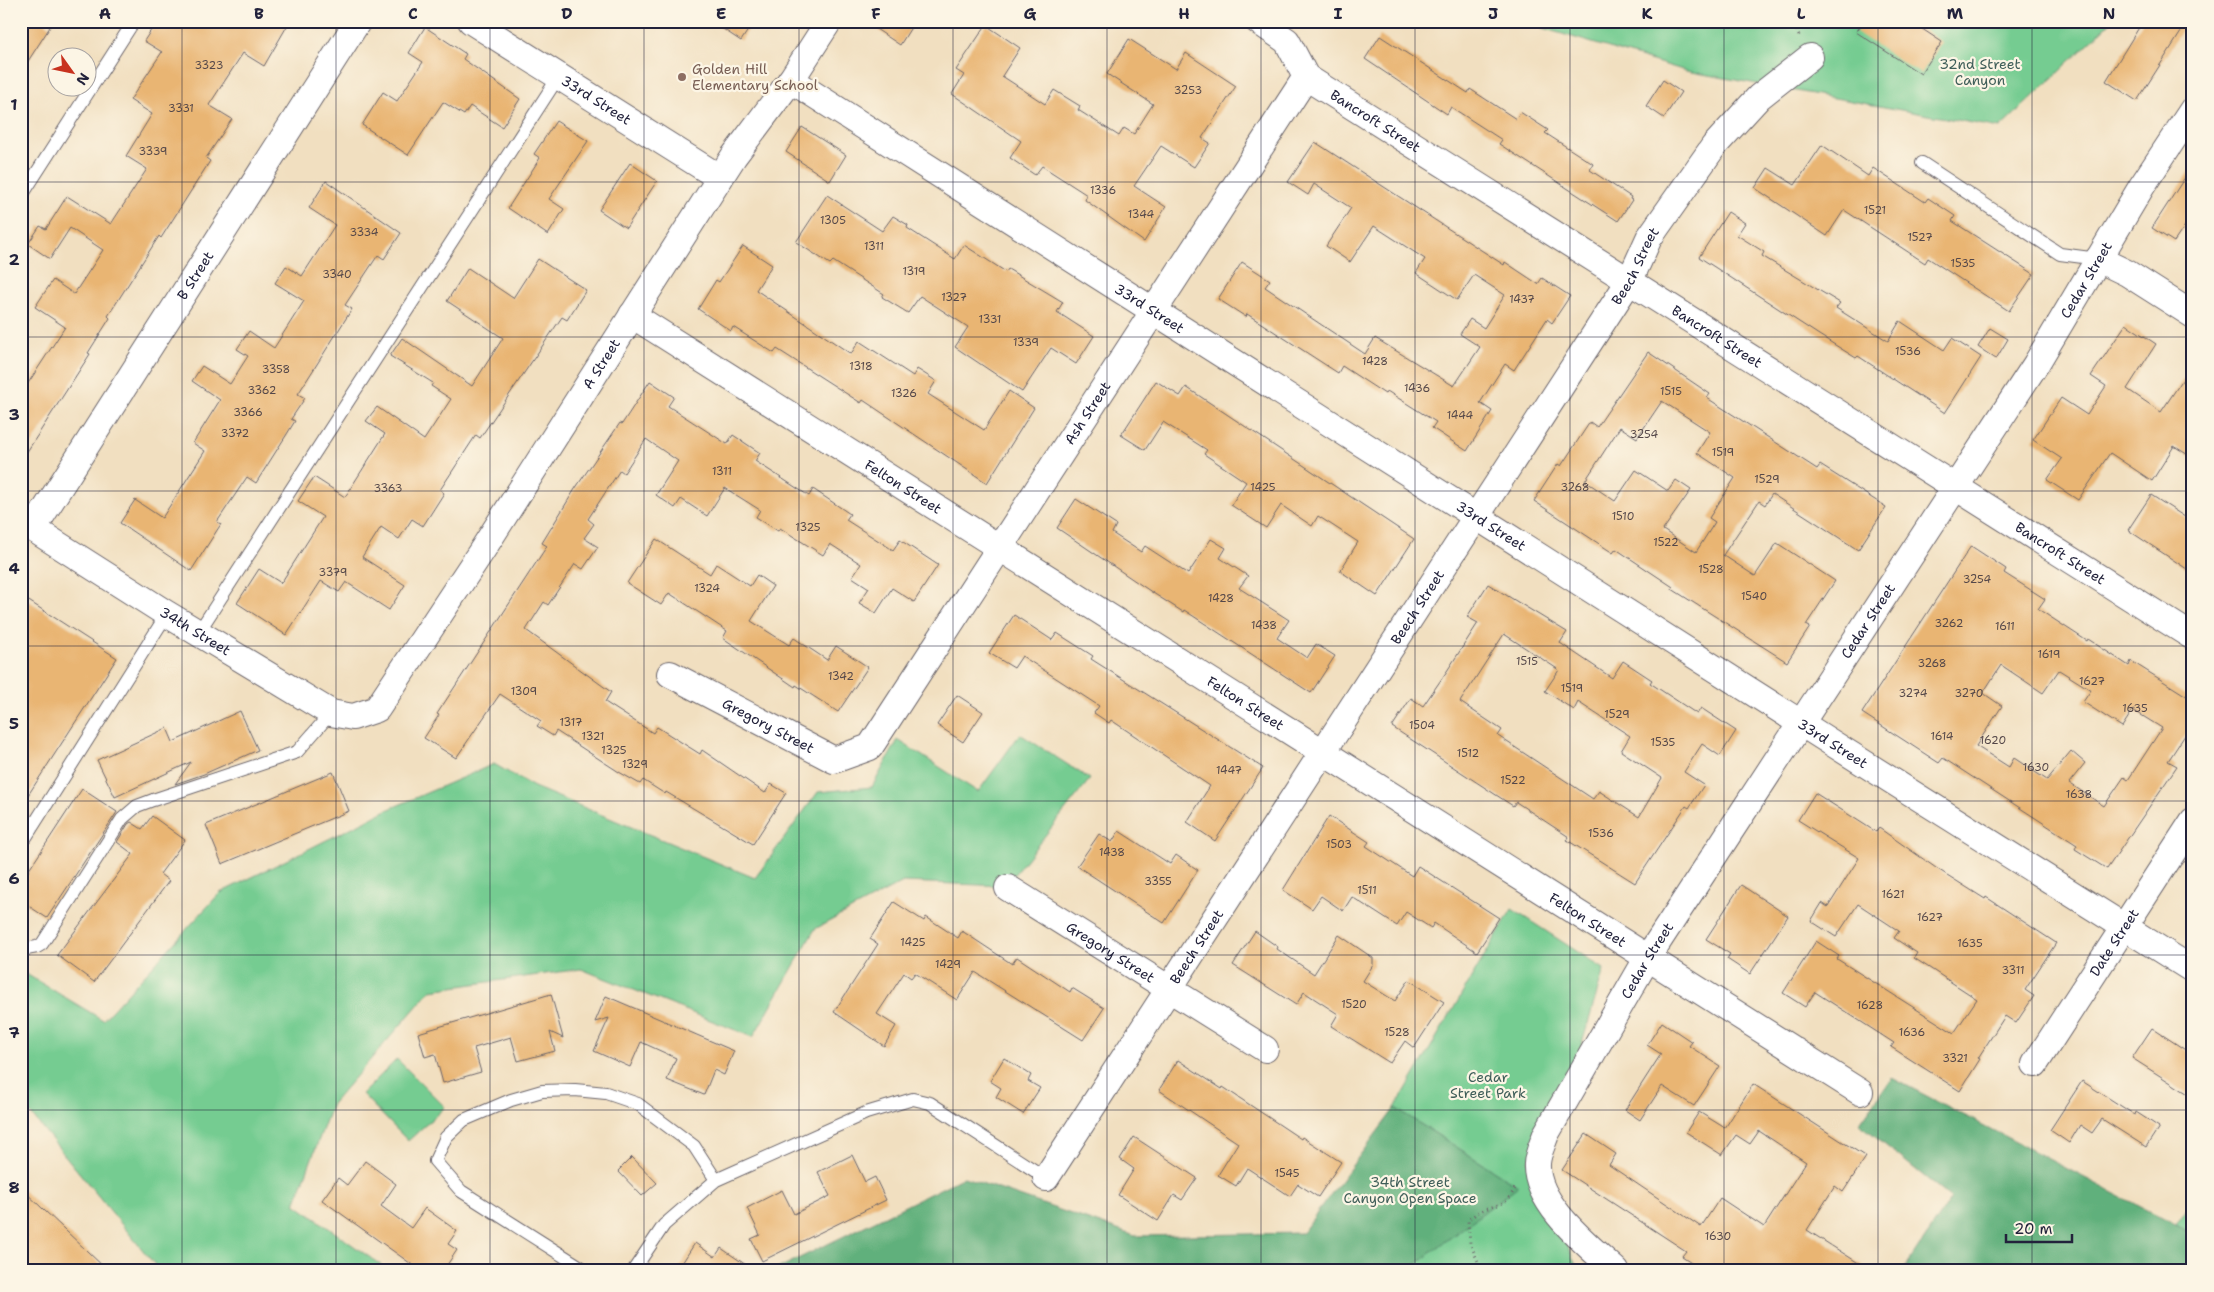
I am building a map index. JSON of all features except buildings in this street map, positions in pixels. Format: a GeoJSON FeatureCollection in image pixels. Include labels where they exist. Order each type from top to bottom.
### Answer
{"type":"FeatureCollection","features":[{"type":"Feature","properties":{"kind":"street","name":"B Street"},"geometry":{"type":"LineString","coordinates":[[27,525],[358,21]]}},
{"type":"Feature","properties":{"kind":"street","name":"33rd Street"},"geometry":{"type":"LineString","coordinates":[[470,21],[720,178]]}},
{"type":"Feature","properties":{"kind":"street","name":"A Street"},"geometry":{"type":"LineString","coordinates":[[377,709],[720,178],[791,80],[829,21]]}},
{"type":"Feature","properties":{"kind":"street"},"geometry":{"type":"LineString","coordinates":[[1258,21],[1287,41],[1306,77]]}},
{"type":"Feature","properties":{"kind":"street","name":"Beech Street"},"geometry":{"type":"LineString","coordinates":[[1046,1178],[1630,280],[1649,238],[1714,146],[1759,97],[1810,56]]}},
{"type":"Feature","properties":{"kind":"street","name":"Bancroft Street"},"geometry":{"type":"LineString","coordinates":[[1306,77],[2193,637]]}},
{"type":"Feature","properties":{"kind":"street","name":"Ash Street"},"geometry":{"type":"LineString","coordinates":[[870,747],[1306,77]]}},
{"type":"Feature","properties":{"kind":"street","name":"33rd Street"},"geometry":{"type":"LineString","coordinates":[[791,80],[1801,724],[2193,970]]}},
{"type":"Feature","properties":{"kind":"street","name":"Cedar Street"},"geometry":{"type":"LineString","coordinates":[[1538,1171],[1537,1164],[1546,1134],[1648,957],[2036,364],[2142,186],[2193,109]]}},
{"type":"Feature","properties":{"kind":"street"},"geometry":{"type":"LineString","coordinates":[[2098,260],[2127,273],[2193,315]]}},
{"type":"Feature","properties":{"kind":"street","name":"Felton Street"},"geometry":{"type":"LineString","coordinates":[[632,316],[1000,546],[1860,1092]]}},
{"type":"Feature","properties":{"kind":"street","name":"34th Street"},"geometry":{"type":"LineString","coordinates":[[27,525],[167,614],[331,713],[353,716],[377,709]]}},
{"type":"Feature","properties":{"kind":"street","name":"Gregory Street"},"geometry":{"type":"LineString","coordinates":[[670,674],[834,760],[870,747]]}},
{"type":"Feature","properties":{"kind":"street","name":"Date Street"},"geometry":{"type":"LineString","coordinates":[[2036,1064],[2193,820]]}},
{"type":"Feature","properties":{"kind":"street","name":"Gregory Street"},"geometry":{"type":"LineString","coordinates":[[1008,888],[1265,1049]]}},
{"type":"Feature","properties":{"kind":"street"},"geometry":{"type":"LineString","coordinates":[[1538,1171],[1541,1190],[1553,1209],[1616,1271]]}},
{"type":"Feature","properties":{"kind":"lane"},"geometry":{"type":"LineString","coordinates":[[21,197],[134,21]]}},
{"type":"Feature","properties":{"kind":"lane"},"geometry":{"type":"LineString","coordinates":[[198,633],[559,76]]}},
{"type":"Feature","properties":{"kind":"lane"},"geometry":{"type":"LineString","coordinates":[[1922,163],[2060,254],[2098,260]]}},
{"type":"Feature","properties":{"kind":"lane"},"geometry":{"type":"LineString","coordinates":[[21,839],[26,837],[167,614]]}},
{"type":"Feature","properties":{"kind":"lane"},"geometry":{"type":"LineString","coordinates":[[21,950],[38,948],[42,944],[122,819],[132,810],[153,800],[297,752],[331,713]]}},
{"type":"Feature","properties":{"kind":"lane"},"geometry":{"type":"LineString","coordinates":[[587,1271],[461,1190],[435,1161],[446,1137],[464,1120],[511,1100],[542,1091],[575,1090],[606,1094],[638,1104],[694,1146],[716,1180]]}},
{"type":"Feature","properties":{"kind":"lane"},"geometry":{"type":"LineString","coordinates":[[633,1271],[664,1225],[716,1180],[866,1113],[913,1099],[930,1103],[1046,1178]]}},
{"type":"Feature","properties":{"kind":"path"},"geometry":{"type":"LineString","coordinates":[[1472,1271],[1480,1266],[1470,1243],[1468,1220],[1484,1209],[1500,1206],[1510,1198],[1518,1180],[1538,1171]]}},
{"type":"Feature","properties":{"kind":"green space","name":"32nd Street Canyon"},"geometry":{"type":"Polygon","coordinates":[[[1519,21],[2112,21],[2000,128],[1686,71],[1519,21]]]}},
{"type":"Feature","properties":{"kind":"green space"},"geometry":{"type":"Polygon","coordinates":[[[1020,734],[1090,779],[1005,886],[903,882],[815,929],[753,1037],[581,969],[431,990],[332,1104],[295,1204],[389,1271],[160,1271],[30,1113],[21,1107],[21,971],[103,1020],[220,893],[387,810],[494,764],[534,787],[755,878],[818,792],[872,787],[898,740],[978,792],[1020,734]]]}},
{"type":"Feature","properties":{"kind":"green space","name":"Cedar Street Park"},"geometry":{"type":"Polygon","coordinates":[[[1512,909],[1604,969],[1576,1064],[1528,1162],[1579,1271],[1397,1271],[1412,1267],[1504,1196],[1513,1183],[1395,1108],[1512,909]]]}},
{"type":"Feature","properties":{"kind":"green space"},"geometry":{"type":"Polygon","coordinates":[[[397,1059],[445,1107],[408,1141],[362,1094],[397,1059]]]}},
{"type":"Feature","properties":{"kind":"green space"},"geometry":{"type":"Polygon","coordinates":[[[1892,1078],[2193,1234],[2193,1271],[1903,1271],[1951,1198],[1859,1124],[1892,1078]]]}},
{"type":"Feature","properties":{"kind":"green space","name":"34th Street Canyon Open Space"},"geometry":{"type":"Polygon","coordinates":[[[1395,1108],[1518,1186],[1412,1267],[1397,1271],[773,1271],[964,1177],[1135,1236],[1302,1233],[1395,1108]]]}},
{"type":"Feature","properties":{"kind":"green space"},"geometry":{"type":"Polygon","coordinates":[[[2193,1200],[2193,1234],[2176,1225],[2193,1200]]]}},
{"type":"Feature","properties":{"kind":"place","name":"Golden Hill Elementary School"},"geometry":{"type":"Point","coordinates":[682,77]}}]}
